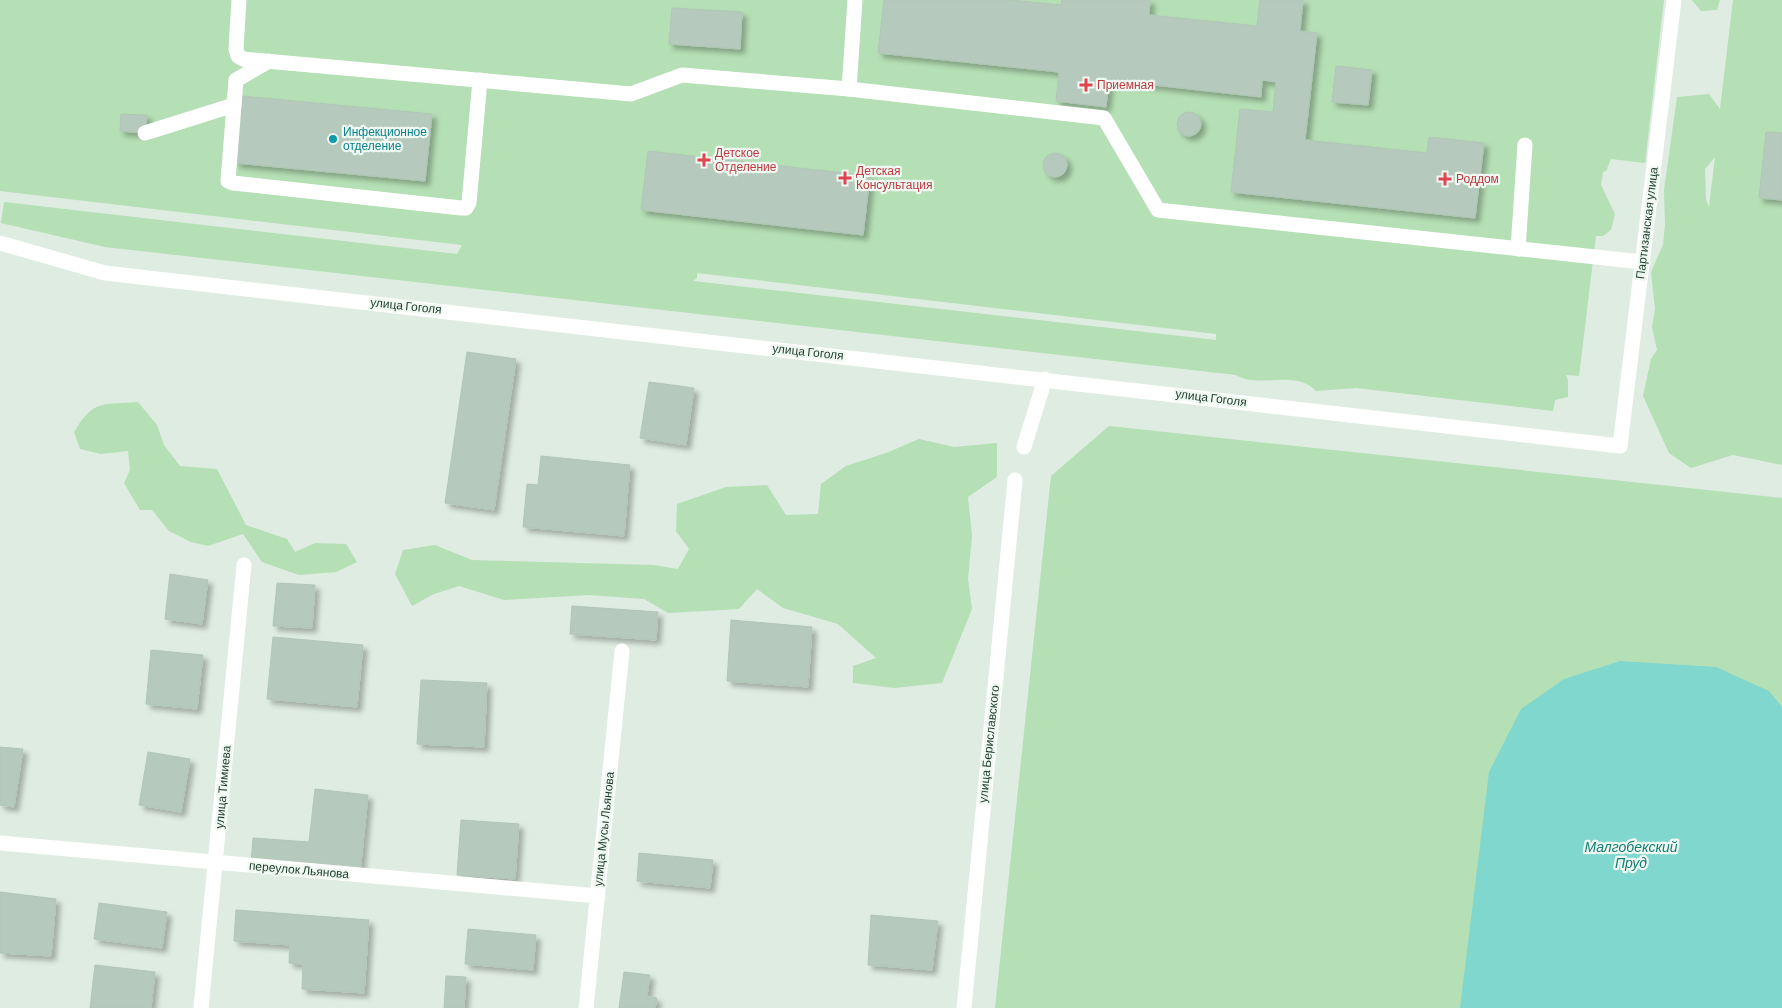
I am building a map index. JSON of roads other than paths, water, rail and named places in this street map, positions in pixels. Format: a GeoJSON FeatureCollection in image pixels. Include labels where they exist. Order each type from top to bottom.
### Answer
{"type":"FeatureCollection","features":[{"type":"Feature","properties":{"kind":"street"},"geometry":{"type":"LineString","coordinates":[[239,0],[237,54],[243,59],[630,94],[682,75],[849,89],[1104,118],[1158,210],[1642,262]]}},
{"type":"Feature","properties":{"kind":"street"},"geometry":{"type":"LineString","coordinates":[[849,89],[855,0]]}},
{"type":"Feature","properties":{"kind":"street","name":"Партизанская улица"},"geometry":{"type":"LineString","coordinates":[[1620,446],[1674,0]]}},
{"type":"Feature","properties":{"kind":"street"},"geometry":{"type":"LineString","coordinates":[[269,61],[237,78],[227,174],[228,181],[464,208],[468,203],[480,80]]}},
{"type":"Feature","properties":{"kind":"street"},"geometry":{"type":"LineString","coordinates":[[145,133],[234,105]]}},
{"type":"Feature","properties":{"kind":"street"},"geometry":{"type":"LineString","coordinates":[[1518,249],[1525,145]]}},
{"type":"Feature","properties":{"kind":"street","name":"улица Гоголя"},"geometry":{"type":"LineString","coordinates":[[0,243],[105,272],[1620,446]]}},
{"type":"Feature","properties":{"kind":"street"},"geometry":{"type":"LineString","coordinates":[[1024,447],[1044,379]]}},
{"type":"Feature","properties":{"kind":"street","name":"улица Бериславского"},"geometry":{"type":"LineString","coordinates":[[964,1008],[1014,480]]}},
{"type":"Feature","properties":{"kind":"street","name":"улица Тимиева"},"geometry":{"type":"LineString","coordinates":[[201,1008],[244,565]]}},
{"type":"Feature","properties":{"kind":"street","name":"улица Мусы Льянова"},"geometry":{"type":"LineString","coordinates":[[586,1008],[622,651]]}},
{"type":"Feature","properties":{"kind":"street","name":"переулок Льянова"},"geometry":{"type":"LineString","coordinates":[[0,843],[598,896]]}},
{"type":"Feature","properties":{"kind":"water","name":"Малгобекский Пруд"},"geometry":{"type":"Polygon","coordinates":[[[1620,661],[1716,667],[1769,691],[1782,707],[1782,1008],[1460,1008],[1489,772],[1521,709],[1564,679],[1620,661]]]}},
{"type":"Feature","properties":{"kind":"place","name":"Приемная"},"geometry":{"type":"Point","coordinates":[1086,85]}},
{"type":"Feature","properties":{"kind":"place","name":"Инфекционное отделение"},"geometry":{"type":"Point","coordinates":[333,139]}},
{"type":"Feature","properties":{"kind":"place","name":"Детское Отделение"},"geometry":{"type":"Point","coordinates":[704,160]}},
{"type":"Feature","properties":{"kind":"place","name":"Детская Консультация"},"geometry":{"type":"Point","coordinates":[845,178]}},
{"type":"Feature","properties":{"kind":"place","name":"Роддом"},"geometry":{"type":"Point","coordinates":[1445,179]}}]}
